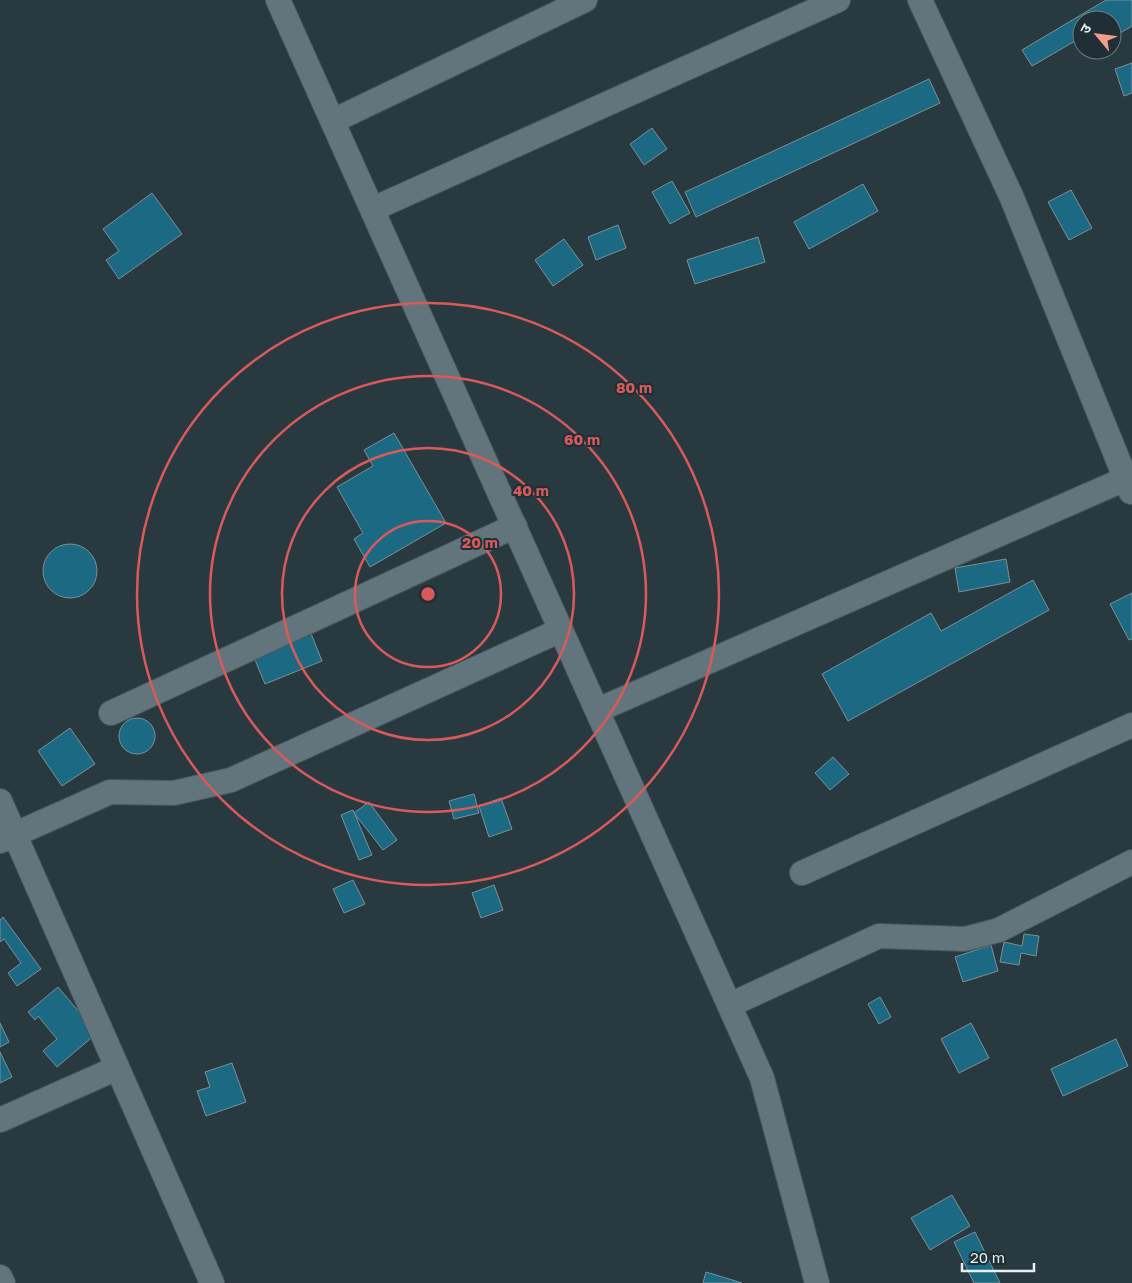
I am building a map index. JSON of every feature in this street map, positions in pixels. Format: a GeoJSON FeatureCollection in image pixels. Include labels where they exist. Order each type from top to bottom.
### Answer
{"type":"FeatureCollection","features":[{"type":"Feature","properties":{"kind":"street"},"geometry":{"type":"LineString","coordinates":[[278,0],[762,1078],[817,1283]]}},
{"type":"Feature","properties":{"kind":"street"},"geometry":{"type":"LineString","coordinates":[[333,121],[585,0]]}},
{"type":"Feature","properties":{"kind":"street"},"geometry":{"type":"LineString","coordinates":[[373,209],[838,0]]}},
{"type":"Feature","properties":{"kind":"street"},"geometry":{"type":"LineString","coordinates":[[598,710],[1130,483],[1012,198],[920,0]]}},
{"type":"Feature","properties":{"kind":"street"},"geometry":{"type":"LineString","coordinates":[[111,713],[515,526]]}},
{"type":"Feature","properties":{"kind":"street"},"geometry":{"type":"LineString","coordinates":[[7,837],[110,792],[174,793],[231,780],[561,630]]}},
{"type":"Feature","properties":{"kind":"street"},"geometry":{"type":"LineString","coordinates":[[802,873],[1132,725]]}},
{"type":"Feature","properties":{"kind":"street"},"geometry":{"type":"LineString","coordinates":[[0,801],[7,837],[117,1068],[212,1283]]}},
{"type":"Feature","properties":{"kind":"street"},"geometry":{"type":"LineString","coordinates":[[730,1005],[879,936],[965,939],[999,930],[1132,862]]}},
{"type":"Feature","properties":{"kind":"street"},"geometry":{"type":"LineString","coordinates":[[0,1120],[117,1068]]}},
{"type":"Feature","properties":{"kind":"street"},"geometry":{"type":"LineString","coordinates":[[0,1277],[3,1283]]}},
{"type":"Feature","properties":{"kind":"building"},"geometry":{"type":"Polygon","coordinates":[[[1106,0],[1132,0],[1132,26],[1122,32],[1122,10],[1089,10],[1106,0]]]}},
{"type":"Feature","properties":{"kind":"building"},"geometry":{"type":"Polygon","coordinates":[[[1072,20],[1072,43],[1032,66],[1022,50],[1072,20]]]}},
{"type":"Feature","properties":{"kind":"building"},"geometry":{"type":"Polygon","coordinates":[[[1132,63],[1132,93],[1124,96],[1115,69],[1132,63]]]}},
{"type":"Feature","properties":{"kind":"building"},"geometry":{"type":"Polygon","coordinates":[[[929,79],[940,103],[696,217],[685,192],[929,79]]]}},
{"type":"Feature","properties":{"kind":"building"},"geometry":{"type":"Polygon","coordinates":[[[652,128],[667,149],[644,165],[630,144],[652,128]]]}},
{"type":"Feature","properties":{"kind":"building"},"geometry":{"type":"Polygon","coordinates":[[[672,181],[690,213],[670,224],[652,192],[672,181]]]}},
{"type":"Feature","properties":{"kind":"building"},"geometry":{"type":"Polygon","coordinates":[[[863,184],[878,211],[809,249],[794,222],[863,184]]]}},
{"type":"Feature","properties":{"kind":"building"},"geometry":{"type":"Polygon","coordinates":[[[1071,190],[1092,228],[1069,240],[1048,202],[1071,190]]]}},
{"type":"Feature","properties":{"kind":"building"},"geometry":{"type":"Polygon","coordinates":[[[152,193],[182,234],[119,279],[106,260],[119,251],[103,229],[152,193]]]}},
{"type":"Feature","properties":{"kind":"building"},"geometry":{"type":"Polygon","coordinates":[[[618,225],[626,248],[596,260],[588,237],[618,225]]]}},
{"type":"Feature","properties":{"kind":"building"},"geometry":{"type":"Polygon","coordinates":[[[758,237],[765,262],[695,284],[687,260],[758,237]]]}},
{"type":"Feature","properties":{"kind":"building"},"geometry":{"type":"Polygon","coordinates":[[[564,239],[583,265],[553,286],[535,260],[564,239]]]}},
{"type":"Feature","properties":{"kind":"building"},"geometry":{"type":"Polygon","coordinates":[[[394,433],[446,523],[370,567],[354,539],[363,533],[337,487],[373,466],[364,450],[394,433]]]}},
{"type":"Feature","properties":{"kind":"building"},"geometry":{"type":"Polygon","coordinates":[[[70,544],[80,546],[89,552],[95,561],[97,571],[95,581],[89,590],[80,596],[70,598],[60,596],[51,590],[45,581],[43,571],[45,561],[51,552],[60,546],[70,544]]]}},
{"type":"Feature","properties":{"kind":"building"},"geometry":{"type":"Polygon","coordinates":[[[1006,559],[1010,582],[959,592],[955,568],[1006,559]]]}},
{"type":"Feature","properties":{"kind":"building"},"geometry":{"type":"Polygon","coordinates":[[[1033,580],[1049,610],[848,721],[822,674],[931,613],[941,631],[1033,580]]]}},
{"type":"Feature","properties":{"kind":"building"},"geometry":{"type":"Polygon","coordinates":[[[1132,593],[1132,639],[1129,640],[1110,604],[1132,593]]]}},
{"type":"Feature","properties":{"kind":"building"},"geometry":{"type":"Polygon","coordinates":[[[310,631],[322,661],[265,684],[253,655],[310,631]]]}},
{"type":"Feature","properties":{"kind":"building"},"geometry":{"type":"Polygon","coordinates":[[[137,718],[144,719],[150,723],[154,729],[154,743],[150,749],[144,753],[137,754],[130,753],[124,749],[120,743],[119,736],[120,729],[124,723],[130,719],[137,718]]]}},
{"type":"Feature","properties":{"kind":"building"},"geometry":{"type":"Polygon","coordinates":[[[70,728],[95,764],[62,786],[38,751],[70,728]]]}},
{"type":"Feature","properties":{"kind":"building"},"geometry":{"type":"Polygon","coordinates":[[[833,757],[849,774],[830,790],[815,773],[833,757]]]}},
{"type":"Feature","properties":{"kind":"building"},"geometry":{"type":"Polygon","coordinates":[[[474,794],[479,813],[454,819],[449,801],[474,794]]]}},
{"type":"Feature","properties":{"kind":"building"},"geometry":{"type":"Polygon","coordinates":[[[501,798],[512,829],[489,837],[479,806],[501,798]]]}},
{"type":"Feature","properties":{"kind":"building"},"geometry":{"type":"Polygon","coordinates":[[[369,802],[397,840],[383,850],[354,813],[369,802]]]}},
{"type":"Feature","properties":{"kind":"building"},"geometry":{"type":"Polygon","coordinates":[[[353,810],[372,855],[359,860],[341,815],[353,810]]]}},
{"type":"Feature","properties":{"kind":"building"},"geometry":{"type":"Polygon","coordinates":[[[353,880],[365,904],[344,913],[333,889],[353,880]]]}},
{"type":"Feature","properties":{"kind":"building"},"geometry":{"type":"Polygon","coordinates":[[[494,885],[503,910],[481,918],[472,893],[494,885]]]}},
{"type":"Feature","properties":{"kind":"building"},"geometry":{"type":"Polygon","coordinates":[[[3,917],[41,969],[17,986],[8,973],[21,963],[4,939],[0,942],[0,920],[3,917]]]}},
{"type":"Feature","properties":{"kind":"building"},"geometry":{"type":"Polygon","coordinates":[[[1024,934],[1039,936],[1036,956],[1021,953],[1019,965],[1000,962],[1004,942],[1022,946],[1024,934]]]}},
{"type":"Feature","properties":{"kind":"building"},"geometry":{"type":"Polygon","coordinates":[[[991,945],[998,971],[963,982],[955,957],[991,945]]]}},
{"type":"Feature","properties":{"kind":"building"},"geometry":{"type":"Polygon","coordinates":[[[58,987],[97,1033],[57,1067],[43,1051],[57,1039],[38,1016],[35,1020],[28,1012],[58,987]]]}},
{"type":"Feature","properties":{"kind":"building"},"geometry":{"type":"Polygon","coordinates":[[[880,997],[891,1017],[879,1024],[868,1004],[880,997]]]}},
{"type":"Feature","properties":{"kind":"building"},"geometry":{"type":"Polygon","coordinates":[[[0,1023],[9,1042],[0,1047],[0,1023]]]}},
{"type":"Feature","properties":{"kind":"building"},"geometry":{"type":"Polygon","coordinates":[[[971,1023],[989,1058],[959,1073],[941,1039],[971,1023]]]}},
{"type":"Feature","properties":{"kind":"building"},"geometry":{"type":"Polygon","coordinates":[[[1116,1039],[1128,1066],[1063,1096],[1051,1069],[1116,1039]]]}},
{"type":"Feature","properties":{"kind":"building"},"geometry":{"type":"Polygon","coordinates":[[[0,1052],[12,1077],[0,1083],[0,1052]]]}},
{"type":"Feature","properties":{"kind":"building"},"geometry":{"type":"Polygon","coordinates":[[[232,1063],[246,1102],[206,1116],[197,1091],[210,1087],[205,1072],[232,1063]]]}},
{"type":"Feature","properties":{"kind":"building"},"geometry":{"type":"Polygon","coordinates":[[[952,1195],[970,1226],[930,1250],[911,1218],[952,1195]]]}},
{"type":"Feature","properties":{"kind":"building"},"geometry":{"type":"Polygon","coordinates":[[[975,1232],[1000,1283],[974,1283],[954,1242],[975,1232]]]}},
{"type":"Feature","properties":{"kind":"building"},"geometry":{"type":"Polygon","coordinates":[[[706,1272],[742,1283],[703,1283],[706,1272]]]}}]}
